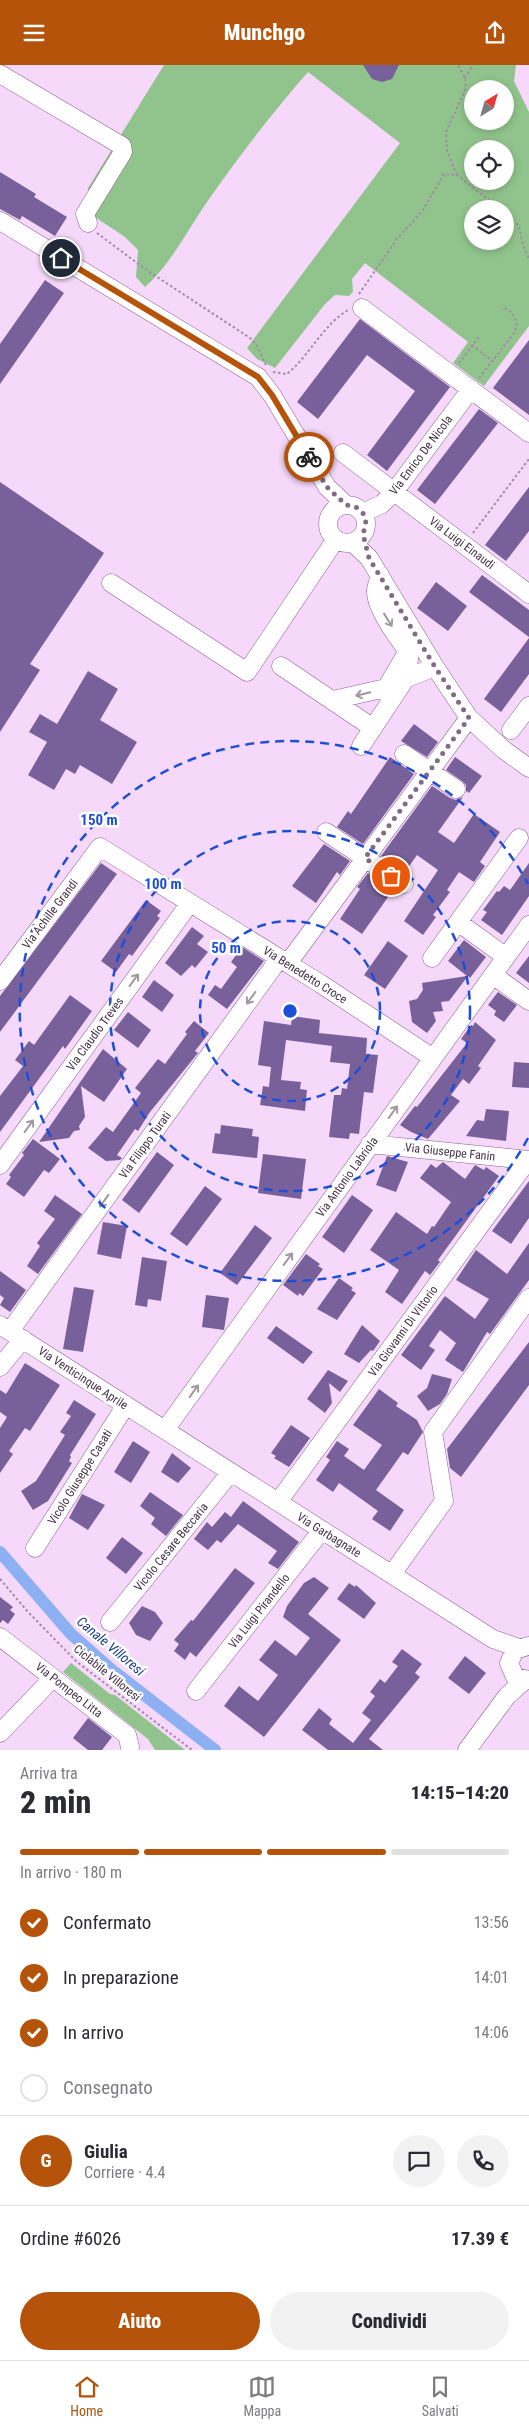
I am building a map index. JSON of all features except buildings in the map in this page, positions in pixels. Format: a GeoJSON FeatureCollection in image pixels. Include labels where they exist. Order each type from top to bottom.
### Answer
{"type":"FeatureCollection","features":[{"type":"Feature","properties":{"kind":"street"},"geometry":{"type":"LineString","coordinates":[[0,74],[122,146],[123,152],[85,214],[88,223]]}},
{"type":"Feature","properties":{"kind":"street"},"geometry":{"type":"LineString","coordinates":[[0,221],[258,377],[272,395],[339,508]]}},
{"type":"Feature","properties":{"kind":"street"},"geometry":{"type":"LineString","coordinates":[[358,305],[474,386],[529,433]]}},
{"type":"Feature","properties":{"kind":"street","name":"Via Enrico De Nicola"},"geometry":{"type":"LineString","coordinates":[[363,513],[382,504],[394,492],[474,386]]}},
{"type":"Feature","properties":{"kind":"street","name":"Via Luigi Einaudi"},"geometry":{"type":"LineString","coordinates":[[343,453],[529,594]]}},
{"type":"Feature","properties":{"kind":"street"},"geometry":{"type":"LineString","coordinates":[[111,583],[248,672],[350,538],[366,523],[363,513],[356,507],[339,508],[329,516],[329,529],[350,538],[369,558],[435,667],[469,718],[529,768]]}},
{"type":"Feature","properties":{"kind":"street"},"geometry":{"type":"LineString","coordinates":[[361,746],[407,678],[409,658],[407,651],[380,608],[376,596],[380,575]]}},
{"type":"Feature","properties":{"kind":"street"},"geometry":{"type":"LineString","coordinates":[[333,700],[386,688],[407,651]]}},
{"type":"Feature","properties":{"kind":"street"},"geometry":{"type":"LineString","coordinates":[[281,666],[374,728]]}},
{"type":"Feature","properties":{"kind":"street"},"geometry":{"type":"LineString","coordinates":[[407,678],[435,667]]}},
{"type":"Feature","properties":{"kind":"street"},"geometry":{"type":"LineString","coordinates":[[511,730],[529,706]]}},
{"type":"Feature","properties":{"kind":"street","name":"Via Filippo Turati"},"geometry":{"type":"LineString","coordinates":[[0,1367],[11,1332],[284,961],[365,858],[469,718]]}},
{"type":"Feature","properties":{"kind":"street"},"geometry":{"type":"LineString","coordinates":[[404,754],[456,789]]}},
{"type":"Feature","properties":{"kind":"street"},"geometry":{"type":"LineString","coordinates":[[326,832],[404,884]]}},
{"type":"Feature","properties":{"kind":"street"},"geometry":{"type":"LineString","coordinates":[[432,958],[520,838]]}},
{"type":"Feature","properties":{"kind":"street","name":"Via Benedetto Croce"},"geometry":{"type":"LineString","coordinates":[[100,847],[284,961],[433,1058]]}},
{"type":"Feature","properties":{"kind":"street","name":"Via Achille Grandi"},"geometry":{"type":"LineString","coordinates":[[0,981],[100,847]]}},
{"type":"Feature","properties":{"kind":"street","name":"Via Claudio Treves"},"geometry":{"type":"LineString","coordinates":[[0,1165],[190,903]]}},
{"type":"Feature","properties":{"kind":"street"},"geometry":{"type":"LineString","coordinates":[[458,922],[506,957]]}},
{"type":"Feature","properties":{"kind":"street","name":"Via Antonio Labriola"},"geometry":{"type":"LineString","coordinates":[[165,1430],[529,925]]}},
{"type":"Feature","properties":{"kind":"street"},"geometry":{"type":"LineString","coordinates":[[493,975],[529,1001]]}},
{"type":"Feature","properties":{"kind":"street","name":"Via Giuseppe Fanin"},"geometry":{"type":"LineString","coordinates":[[370,1144],[528,1160]]}},
{"type":"Feature","properties":{"kind":"street","name":"Via Giovanni Di Vittorio"},"geometry":{"type":"LineString","coordinates":[[278,1503],[528,1160]]}},
{"type":"Feature","properties":{"kind":"street"},"geometry":{"type":"LineString","coordinates":[[392,1574],[444,1501],[433,1432],[529,1298]]}},
{"type":"Feature","properties":{"kind":"street","name":"Via Venticinque Aprile"},"geometry":{"type":"LineString","coordinates":[[11,1332],[165,1430]]}},
{"type":"Feature","properties":{"kind":"street","name":"Vicolo Giuseppe Casati"},"geometry":{"type":"LineString","coordinates":[[35,1548],[126,1405]]}},
{"type":"Feature","properties":{"kind":"street","name":"Via Garbagnate"},"geometry":{"type":"LineString","coordinates":[[165,1430],[493,1639],[524,1647]]}},
{"type":"Feature","properties":{"kind":"street","name":"Vicolo Cesare Beccaria"},"geometry":{"type":"LineString","coordinates":[[110,1622],[231,1472]]}},
{"type":"Feature","properties":{"kind":"street","name":"Via Luigi Pirandello"},"geometry":{"type":"LineString","coordinates":[[196,1691],[322,1530]]}},
{"type":"Feature","properties":{"kind":"street","name":"Via Pompeo Litta"},"geometry":{"type":"LineString","coordinates":[[0,1637],[127,1735],[130,1749]]}},
{"type":"Feature","properties":{"kind":"street","name":"Via Garbagnate"},"geometry":{"type":"LineString","coordinates":[[493,1639],[519,1674]]}},
{"type":"Feature","properties":{"kind":"street"},"geometry":{"type":"LineString","coordinates":[[466,1750],[507,1696],[519,1674],[512,1654],[524,1647]]}},
{"type":"Feature","properties":{"kind":"street"},"geometry":{"type":"LineString","coordinates":[[0,1733],[53,1678]]}},
{"type":"Feature","properties":{"kind":"path"},"geometry":{"type":"LineString","coordinates":[[458,65],[465,78],[466,88],[446,132],[447,151],[457,175],[489,200]]}},
{"type":"Feature","properties":{"kind":"path"},"geometry":{"type":"LineString","coordinates":[[465,78],[473,65]]}},
{"type":"Feature","properties":{"kind":"path"},"geometry":{"type":"LineString","coordinates":[[88,223],[99,235],[146,269],[250,338],[264,359],[268,372],[286,374],[299,364],[333,321],[358,305],[398,239],[422,210],[444,174],[457,175]]}},
{"type":"Feature","properties":{"kind":"path"},"geometry":{"type":"LineString","coordinates":[[514,221],[519,226],[523,245],[529,259]]}},
{"type":"Feature","properties":{"kind":"path"},"geometry":{"type":"LineString","coordinates":[[474,386],[515,332],[517,322],[511,312],[505,308],[502,309]]}},
{"type":"Feature","properties":{"kind":"path"},"geometry":{"type":"LineString","coordinates":[[456,367],[478,337]]}},
{"type":"Feature","properties":{"kind":"path"},"geometry":{"type":"LineString","coordinates":[[472,345],[492,361]]}},
{"type":"Feature","properties":{"kind":"path"},"geometry":{"type":"LineString","coordinates":[[464,545],[529,459]]}},
{"type":"Feature","properties":{"kind":"path","name":"Ciclabile Villoresi"},"geometry":{"type":"LineString","coordinates":[[0,1579],[28,1612],[77,1662],[192,1750]]}},
{"type":"Feature","properties":{"kind":"green space"},"geometry":{"type":"Polygon","coordinates":[[[164,65],[516,65],[514,81],[529,112],[529,326],[484,386],[453,363],[468,342],[365,263],[352,279],[353,292],[349,296],[335,295],[325,304],[275,368],[257,359],[247,348],[400,143],[308,72],[247,147],[223,179],[173,255],[145,287],[136,277],[138,250],[125,237],[89,213],[88,188],[164,65]]]}},
{"type":"Feature","properties":{"kind":"green space"},"geometry":{"type":"Polygon","coordinates":[[[71,1663],[185,1750],[155,1750],[148,1739],[63,1672],[71,1663]]]}},
{"type":"Feature","properties":{"kind":"waterway","name":"Canale Villoresi"},"geometry":{"type":"LineString","coordinates":[[0,1552],[71,1634],[112,1670],[215,1750]]}},
{"type":"Feature","properties":{"kind":"way so far"},"geometry":{"type":"LineString","coordinates":[[309,457],[327,487],[346,505],[356,507],[363,513],[366,529],[363,534],[369,558],[435,667],[469,718],[365,858],[391,876]]}},
{"type":"Feature","properties":{"kind":"route"},"geometry":{"type":"LineString","coordinates":[[61,258],[258,377],[272,395],[309,457]]}}]}
